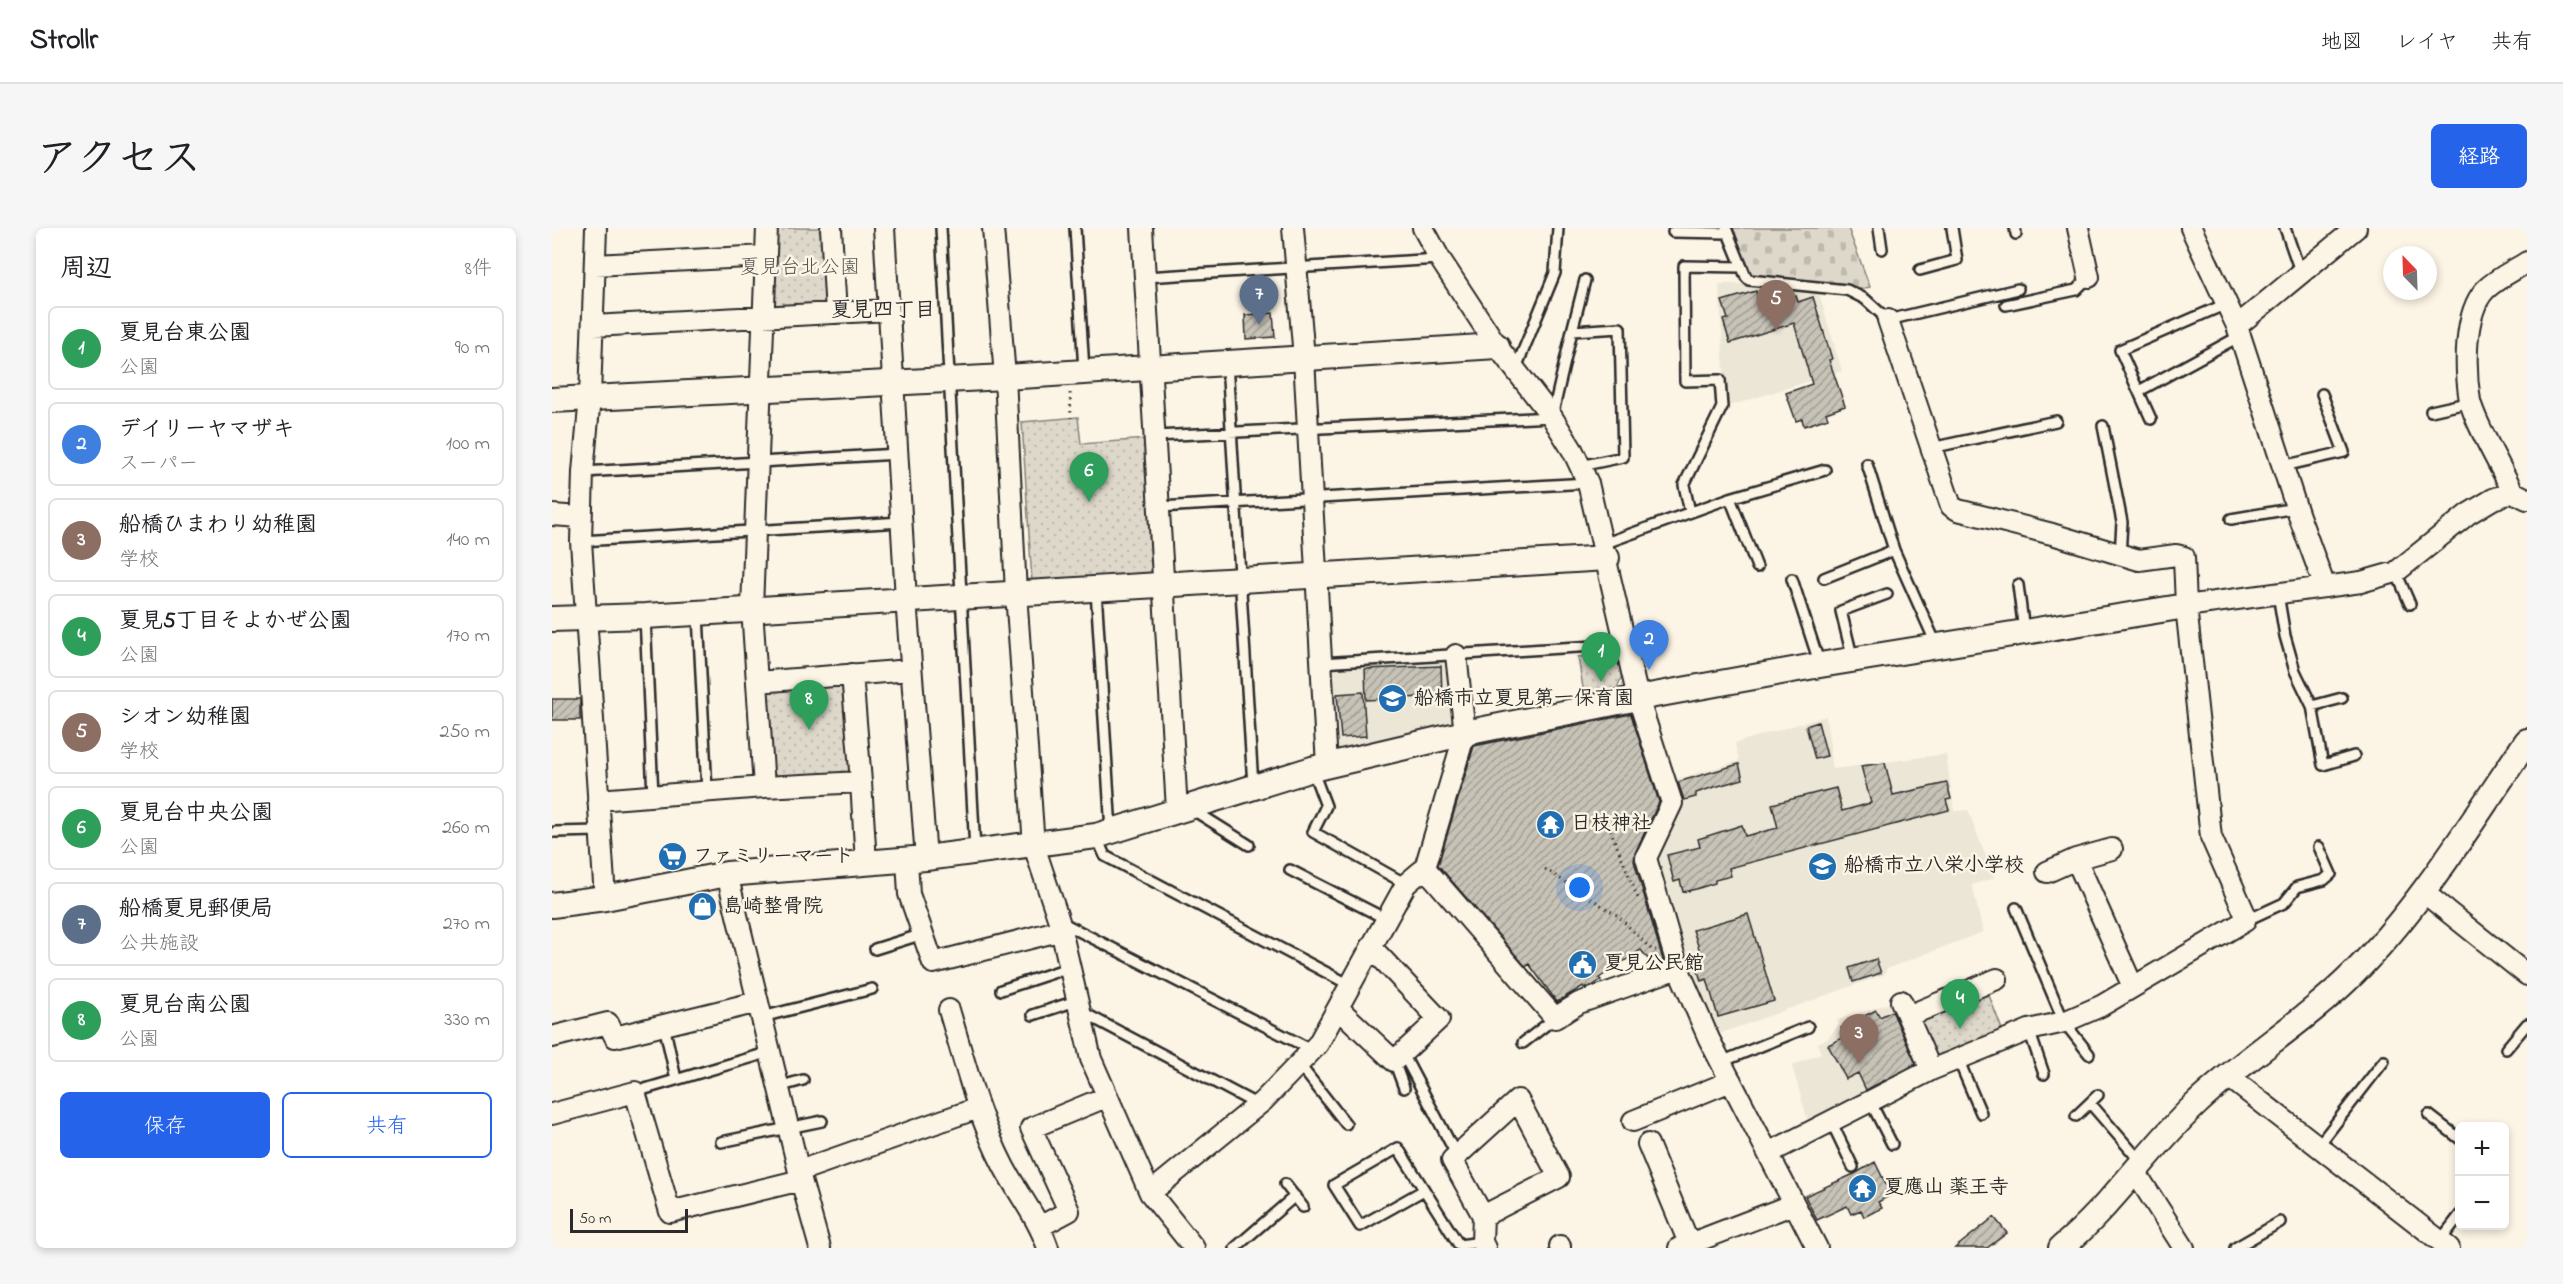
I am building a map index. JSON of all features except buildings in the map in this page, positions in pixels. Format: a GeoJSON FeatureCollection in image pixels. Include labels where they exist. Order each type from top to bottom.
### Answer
{"type":"FeatureCollection","features":[{"type":"Feature","properties":{"kind":"street"},"geometry":{"type":"LineString","coordinates":[[596,228],[590,397],[583,472],[581,542],[605,898]]}},
{"type":"Feature","properties":{"kind":"street"},"geometry":{"type":"LineString","coordinates":[[764,787],[752,609],[768,228]]}},
{"type":"Feature","properties":{"kind":"street"},"geometry":{"type":"LineString","coordinates":[[831,228],[836,313]]}},
{"type":"Feature","properties":{"kind":"street"},"geometry":{"type":"LineString","coordinates":[[885,228],[911,670],[916,859],[909,894],[933,963],[1060,926]]}},
{"type":"Feature","properties":{"kind":"street"},"geometry":{"type":"LineString","coordinates":[[993,228],[1008,377]]}},
{"type":"Feature","properties":{"kind":"street"},"geometry":{"type":"LineString","coordinates":[[1001,228],[1020,593],[1043,830],[1034,846],[1071,967],[1091,1059],[1106,1097],[1150,1193],[1194,1248]]}},
{"type":"Feature","properties":{"kind":"street"},"geometry":{"type":"LineString","coordinates":[[1142,228],[1163,583],[1182,808]]}},
{"type":"Feature","properties":{"kind":"street"},"geometry":{"type":"LineString","coordinates":[[1293,228],[1304,358],[1322,663],[1319,768]]}},
{"type":"Feature","properties":{"kind":"street"},"geometry":{"type":"LineString","coordinates":[[1423,228],[1440,259],[1497,346],[1552,417],[1584,474],[1605,551],[1638,698],[1672,803],[1646,858],[1678,968],[1721,1062],[1817,1248]]}},
{"type":"Feature","properties":{"kind":"street"},"geometry":{"type":"LineString","coordinates":[[2078,228],[2089,277]]}},
{"type":"Feature","properties":{"kind":"street"},"geometry":{"type":"LineString","coordinates":[[2192,228],[2238,331],[2296,508],[2325,586]]}},
{"type":"Feature","properties":{"kind":"street"},"geometry":{"type":"LineString","coordinates":[[2238,331],[2356,228]]}},
{"type":"Feature","properties":{"kind":"street"},"geometry":{"type":"LineString","coordinates":[[595,265],[766,256]]}},
{"type":"Feature","properties":{"kind":"street"},"geometry":{"type":"LineString","coordinates":[[552,905],[605,898],[727,874],[916,859],[1034,846],[1103,833],[1319,768],[1465,733],[1638,698],[1820,665],[2186,606],[2361,582],[2396,572],[2468,514],[2493,499],[2520,495],[2470,402],[2467,343],[2471,317],[2483,292],[2527,262]]}},
{"type":"Feature","properties":{"kind":"street"},"geometry":{"type":"LineString","coordinates":[[593,326],[889,310]]}},
{"type":"Feature","properties":{"kind":"street"},"geometry":{"type":"LineString","coordinates":[[1769,1153],[1931,1070],[2029,1030],[2064,1022],[2101,1006],[2245,921],[2245,914],[2211,837],[2186,606],[2184,557],[2176,555],[2139,560],[2120,556],[2052,534],[1958,510],[1952,506],[1888,320]]}},
{"type":"Feature","properties":{"kind":"street"},"geometry":{"type":"LineString","coordinates":[[552,400],[1151,369],[1497,346]]}},
{"type":"Feature","properties":{"kind":"street"},"geometry":{"type":"LineString","coordinates":[[552,515],[581,517]]}},
{"type":"Feature","properties":{"kind":"street"},"geometry":{"type":"LineString","coordinates":[[552,619],[645,616],[1163,583],[1317,576],[1605,551]]}},
{"type":"Feature","properties":{"kind":"street"},"geometry":{"type":"LineString","coordinates":[[1150,1193],[1258,1105],[1305,1057],[1338,1008],[1406,884],[1425,868],[1465,733],[1456,655]]}},
{"type":"Feature","properties":{"kind":"street"},"geometry":{"type":"LineString","coordinates":[[757,682],[911,670]]}},
{"type":"Feature","properties":{"kind":"street"},"geometry":{"type":"LineString","coordinates":[[852,674],[866,863]]}},
{"type":"Feature","properties":{"kind":"street"},"geometry":{"type":"LineString","coordinates":[[2061,1248],[2092,1220],[2195,1105],[2352,975],[2422,891],[2527,741]]}},
{"type":"Feature","properties":{"kind":"street"},"geometry":{"type":"LineString","coordinates":[[598,800],[861,782]]}},
{"type":"Feature","properties":{"kind":"street"},"geometry":{"type":"LineString","coordinates":[[2047,872],[2112,849]]}},
{"type":"Feature","properties":{"kind":"street"},"geometry":{"type":"LineString","coordinates":[[2076,860],[2133,987]]}},
{"type":"Feature","properties":{"kind":"street"},"geometry":{"type":"LineString","coordinates":[[1425,868],[1555,1018],[1579,1003],[1678,968]]}},
{"type":"Feature","properties":{"kind":"street"},"geometry":{"type":"LineString","coordinates":[[727,874],[778,1087],[820,1248]]}},
{"type":"Feature","properties":{"kind":"street"},"geometry":{"type":"LineString","coordinates":[[2422,891],[2527,975]]}},
{"type":"Feature","properties":{"kind":"street"},"geometry":{"type":"LineString","coordinates":[[1338,1008],[1399,1057],[1439,1019],[1371,947]]}},
{"type":"Feature","properties":{"kind":"street"},"geometry":{"type":"LineString","coordinates":[[1931,1070],[1905,1010],[1915,1013],[1997,979]]}},
{"type":"Feature","properties":{"kind":"street"},"geometry":{"type":"LineString","coordinates":[[552,1037],[608,1023],[615,1037],[664,1025],[760,1010]]}},
{"type":"Feature","properties":{"kind":"street"},"geometry":{"type":"LineString","coordinates":[[949,1010],[978,1107],[1004,1167],[1041,1226],[1048,1248]]}},
{"type":"Feature","properties":{"kind":"street"},"geometry":{"type":"LineString","coordinates":[[2229,1077],[2444,1244]]}},
{"type":"Feature","properties":{"kind":"street"},"geometry":{"type":"LineString","coordinates":[[1633,1121],[1731,1081]]}},
{"type":"Feature","properties":{"kind":"street"},"geometry":{"type":"LineString","coordinates":[[552,1114],[635,1092],[670,1212],[800,1175],[978,1107]]}},
{"type":"Feature","properties":{"kind":"street"},"geometry":{"type":"LineString","coordinates":[[1041,1226],[1069,1211],[1031,1128],[1106,1097]]}},
{"type":"Feature","properties":{"kind":"street"},"geometry":{"type":"LineString","coordinates":[[1483,1216],[1559,1177],[1518,1100],[1452,1160],[1483,1216],[1484,1245]]}},
{"type":"Feature","properties":{"kind":"street"},"geometry":{"type":"LineString","coordinates":[[1648,1144],[1686,1246],[1794,1204]]}},
{"type":"Feature","properties":{"kind":"street"},"geometry":{"type":"LineString","coordinates":[[2138,1166],[2184,1248]]}},
{"type":"Feature","properties":{"kind":"lane"},"geometry":{"type":"LineString","coordinates":[[940,228],[975,852]]}},
{"type":"Feature","properties":{"kind":"lane"},"geometry":{"type":"LineString","coordinates":[[1075,228],[1076,373]]}},
{"type":"Feature","properties":{"kind":"lane"},"geometry":{"type":"LineString","coordinates":[[1515,370],[1556,273],[1558,228]]}},
{"type":"Feature","properties":{"kind":"lane"},"geometry":{"type":"LineString","coordinates":[[1879,228],[1882,249]]}},
{"type":"Feature","properties":{"kind":"lane"},"geometry":{"type":"LineString","coordinates":[[1920,270],[1957,260],[1952,228]]}},
{"type":"Feature","properties":{"kind":"lane"},"geometry":{"type":"LineString","coordinates":[[2285,228],[2301,274]]}},
{"type":"Feature","properties":{"kind":"lane"},"geometry":{"type":"LineString","coordinates":[[1673,232],[1726,231],[1749,280],[1846,290],[1857,294],[1888,320],[2018,289]]}},
{"type":"Feature","properties":{"kind":"lane"},"geometry":{"type":"LineString","coordinates":[[1145,277],[1440,259]]}},
{"type":"Feature","properties":{"kind":"lane"},"geometry":{"type":"LineString","coordinates":[[1690,512],[1684,485],[1722,407],[1720,380],[1685,381],[1684,266],[1742,267]]}},
{"type":"Feature","properties":{"kind":"lane"},"geometry":{"type":"LineString","coordinates":[[2006,305],[2076,290],[2089,277]]}},
{"type":"Feature","properties":{"kind":"lane"},"geometry":{"type":"LineString","coordinates":[[1155,436],[1552,417],[1585,280]]}},
{"type":"Feature","properties":{"kind":"lane"},"geometry":{"type":"LineString","coordinates":[[2151,419],[2120,350],[2226,304]]}},
{"type":"Feature","properties":{"kind":"lane"},"geometry":{"type":"LineString","coordinates":[[1159,507],[1312,499],[1584,474],[1623,457],[1620,328],[1572,331]]}},
{"type":"Feature","properties":{"kind":"lane"},"geometry":{"type":"LineString","coordinates":[[2139,392],[2238,331]]}},
{"type":"Feature","properties":{"kind":"lane"},"geometry":{"type":"LineString","coordinates":[[1227,363],[1253,787]]}},
{"type":"Feature","properties":{"kind":"lane"},"geometry":{"type":"LineString","coordinates":[[2283,466],[2344,452],[2322,394]]}},
{"type":"Feature","properties":{"kind":"lane"},"geometry":{"type":"LineString","coordinates":[[2431,411],[2470,402]]}},
{"type":"Feature","properties":{"kind":"lane"},"geometry":{"type":"LineString","coordinates":[[1931,448],[2056,422]]}},
{"type":"Feature","properties":{"kind":"lane"},"geometry":{"type":"LineString","coordinates":[[2103,426],[2122,522],[2120,556]]}},
{"type":"Feature","properties":{"kind":"lane"},"geometry":{"type":"LineString","coordinates":[[583,472],[898,454]]}},
{"type":"Feature","properties":{"kind":"lane"},"geometry":{"type":"LineString","coordinates":[[1867,464],[1894,550],[1937,647]]}},
{"type":"Feature","properties":{"kind":"lane"},"geometry":{"type":"LineString","coordinates":[[1605,551],[1690,512],[1825,470]]}},
{"type":"Feature","properties":{"kind":"lane"},"geometry":{"type":"LineString","coordinates":[[1730,498],[1757,567]]}},
{"type":"Feature","properties":{"kind":"lane"},"geometry":{"type":"LineString","coordinates":[[2231,519],[2296,508]]}},
{"type":"Feature","properties":{"kind":"lane"},"geometry":{"type":"LineString","coordinates":[[581,542],[902,522]]}},
{"type":"Feature","properties":{"kind":"lane"},"geometry":{"type":"LineString","coordinates":[[1824,578],[1894,550]]}},
{"type":"Feature","properties":{"kind":"lane"},"geometry":{"type":"LineString","coordinates":[[2396,572],[2410,604]]}},
{"type":"Feature","properties":{"kind":"lane"},"geometry":{"type":"LineString","coordinates":[[1792,579],[1820,665]]}},
{"type":"Feature","properties":{"kind":"lane"},"geometry":{"type":"LineString","coordinates":[[2018,585],[2025,633]]}},
{"type":"Feature","properties":{"kind":"lane"},"geometry":{"type":"LineString","coordinates":[[1095,588],[1105,856],[1350,985]]}},
{"type":"Feature","properties":{"kind":"lane"},"geometry":{"type":"LineString","coordinates":[[1853,660],[1841,611],[1887,594]]}},
{"type":"Feature","properties":{"kind":"lane"},"geometry":{"type":"LineString","coordinates":[[2278,594],[2285,636],[2293,662],[2312,706],[2323,765],[2354,756]]}},
{"type":"Feature","properties":{"kind":"lane"},"geometry":{"type":"LineString","coordinates":[[698,612],[707,792]]}},
{"type":"Feature","properties":{"kind":"lane"},"geometry":{"type":"LineString","coordinates":[[645,616],[653,796]]}},
{"type":"Feature","properties":{"kind":"lane"},"geometry":{"type":"LineString","coordinates":[[1322,663],[1627,644]]}},
{"type":"Feature","properties":{"kind":"lane"},"geometry":{"type":"LineString","coordinates":[[2312,706],[2342,698]]}},
{"type":"Feature","properties":{"kind":"lane"},"geometry":{"type":"LineString","coordinates":[[1319,768],[1326,806],[1312,832],[1406,884]]}},
{"type":"Feature","properties":{"kind":"lane"},"geometry":{"type":"LineString","coordinates":[[1182,808],[1249,845]]}},
{"type":"Feature","properties":{"kind":"lane"},"geometry":{"type":"LineString","coordinates":[[555,832],[600,831]]}},
{"type":"Feature","properties":{"kind":"lane"},"geometry":{"type":"LineString","coordinates":[[2245,921],[2284,903],[2297,887],[2324,880],[2331,874],[2319,848]]}},
{"type":"Feature","properties":{"kind":"lane"},"geometry":{"type":"LineString","coordinates":[[1290,870],[1386,919]]}},
{"type":"Feature","properties":{"kind":"lane"},"geometry":{"type":"LineString","coordinates":[[2016,908],[2064,1022],[2089,1054]]}},
{"type":"Feature","properties":{"kind":"lane"},"geometry":{"type":"LineString","coordinates":[[1060,926],[1305,1057],[1346,1124]]}},
{"type":"Feature","properties":{"kind":"lane"},"geometry":{"type":"LineString","coordinates":[[875,949],[923,934]]}},
{"type":"Feature","properties":{"kind":"lane"},"geometry":{"type":"LineString","coordinates":[[1001,990],[1071,967]]}},
{"type":"Feature","properties":{"kind":"lane"},"geometry":{"type":"LineString","coordinates":[[760,1010],[872,989]]}},
{"type":"Feature","properties":{"kind":"lane"},"geometry":{"type":"LineString","coordinates":[[1033,1015],[1080,1006],[1258,1105]]}},
{"type":"Feature","properties":{"kind":"lane"},"geometry":{"type":"LineString","coordinates":[[1523,1043],[1555,1018]]}},
{"type":"Feature","properties":{"kind":"lane"},"geometry":{"type":"LineString","coordinates":[[2506,1049],[2527,1024]]}},
{"type":"Feature","properties":{"kind":"lane"},"geometry":{"type":"LineString","coordinates":[[664,1025],[676,1079]]}},
{"type":"Feature","properties":{"kind":"lane"},"geometry":{"type":"LineString","coordinates":[[1721,1062],[1809,1027]]}},
{"type":"Feature","properties":{"kind":"lane"},"geometry":{"type":"LineString","coordinates":[[2029,1030],[2044,1074]]}},
{"type":"Feature","properties":{"kind":"lane"},"geometry":{"type":"LineString","coordinates":[[635,1092],[770,1052]]}},
{"type":"Feature","properties":{"kind":"lane"},"geometry":{"type":"LineString","coordinates":[[1399,1057],[1404,1088]]}},
{"type":"Feature","properties":{"kind":"lane"},"geometry":{"type":"LineString","coordinates":[[1399,1057],[1457,1156]]}},
{"type":"Feature","properties":{"kind":"lane"},"geometry":{"type":"LineString","coordinates":[[1958,1059],[1981,1113]]}},
{"type":"Feature","properties":{"kind":"lane"},"geometry":{"type":"LineString","coordinates":[[2318,1146],[2384,1061]]}},
{"type":"Feature","properties":{"kind":"lane"},"geometry":{"type":"LineString","coordinates":[[778,1087],[803,1080]]}},
{"type":"Feature","properties":{"kind":"lane"},"geometry":{"type":"LineString","coordinates":[[2076,1116],[2098,1095]]}},
{"type":"Feature","properties":{"kind":"lane"},"geometry":{"type":"LineString","coordinates":[[1870,1101],[1892,1144]]}},
{"type":"Feature","properties":{"kind":"lane"},"geometry":{"type":"LineString","coordinates":[[2090,1103],[2138,1166]]}},
{"type":"Feature","properties":{"kind":"lane"},"geometry":{"type":"LineString","coordinates":[[2429,1115],[2455,1135]]}},
{"type":"Feature","properties":{"kind":"lane"},"geometry":{"type":"LineString","coordinates":[[721,1142],[822,1121]]}},
{"type":"Feature","properties":{"kind":"lane"},"geometry":{"type":"LineString","coordinates":[[1831,1121],[1853,1167]]}},
{"type":"Feature","properties":{"kind":"lane"},"geometry":{"type":"LineString","coordinates":[[1424,1190],[1360,1226],[1334,1185],[1398,1148],[1459,1245],[1484,1245]]}},
{"type":"Feature","properties":{"kind":"lane"},"geometry":{"type":"LineString","coordinates":[[1285,1184],[1303,1207]]}},
{"type":"Feature","properties":{"kind":"lane"},"geometry":{"type":"LineString","coordinates":[[1235,1248],[1295,1196]]}},
{"type":"Feature","properties":{"kind":"lane"},"geometry":{"type":"LineString","coordinates":[[2235,1248],[2280,1222]]}},
{"type":"Feature","properties":{"kind":"lane"},"geometry":{"type":"LineString","coordinates":[[2444,1244],[2455,1224]]}},
{"type":"Feature","properties":{"kind":"path"},"geometry":{"type":"LineString","coordinates":[[1071,418],[1076,373]]}},
{"type":"Feature","properties":{"kind":"path"},"geometry":{"type":"LineString","coordinates":[[1545,869],[1618,916],[1652,950],[1659,949]]}},
{"type":"Feature","properties":{"kind":"shaded area"},"geometry":{"type":"Polygon","coordinates":[[[1719,284],[1818,290],[1842,371],[1726,407],[1719,284]]]}},
{"type":"Feature","properties":{"kind":"shaded area","name":"船橋市立夏見第一保育園"},"geometry":{"type":"Polygon","coordinates":[[[1447,662],[1461,724],[1339,754],[1334,748],[1328,674],[1334,668],[1447,662]]]}},
{"type":"Feature","properties":{"kind":"shaded area","name":"船橋市立八栄小学校"},"geometry":{"type":"Polygon","coordinates":[[[1826,716],[1833,769],[1946,754],[1954,811],[1968,810],[1994,878],[1972,885],[1983,932],[1886,969],[1885,974],[1719,1034],[1682,959],[1652,854],[1670,781],[1739,761],[1735,743],[1826,716]]]}},
{"type":"Feature","properties":{"kind":"shaded area"},"geometry":{"type":"Polygon","coordinates":[[[1896,1001],[1920,1069],[1810,1128],[1792,1066],[1821,1053],[1817,1043],[1827,1039],[1839,1025],[1837,1020],[1896,1001]]]}},
{"type":"Feature","properties":{"kind":"green space","name":"夏見台北公園"},"geometry":{"type":"Polygon","coordinates":[[[772,228],[826,228],[830,307],[771,310],[772,228]]]}},
{"type":"Feature","properties":{"kind":"green space"},"geometry":{"type":"Polygon","coordinates":[[[1733,228],[1848,228],[1870,287],[1857,290],[1751,277],[1733,228]]]}},
{"type":"Feature","properties":{"kind":"green space"},"geometry":{"type":"Polygon","coordinates":[[[1078,417],[1081,444],[1146,439],[1157,559],[1150,574],[1032,582],[1022,422],[1078,417]]]}},
{"type":"Feature","properties":{"kind":"green space"},"geometry":{"type":"Polygon","coordinates":[[[1620,653],[1623,673],[1616,691],[1585,700],[1578,657],[1620,653]]]}},
{"type":"Feature","properties":{"kind":"green space"},"geometry":{"type":"Polygon","coordinates":[[[846,680],[855,774],[771,780],[764,686],[846,680]]]}},
{"type":"Feature","properties":{"kind":"green space"},"geometry":{"type":"Polygon","coordinates":[[[1987,990],[2004,1035],[1936,1061],[1915,1023],[1987,990]]]}},
{"type":"Feature","properties":{"kind":"place","name":"船橋夏見郵便局"},"geometry":{"type":"Point","coordinates":[1259,325]}},
{"type":"Feature","properties":{"kind":"place","name":"シオン幼稚園"},"geometry":{"type":"Point","coordinates":[1776,330]}},
{"type":"Feature","properties":{"kind":"place","name":"夏見台中央公園"},"geometry":{"type":"Point","coordinates":[1089,502]}},
{"type":"Feature","properties":{"kind":"place","name":"デイリーヤマザキ"},"geometry":{"type":"Point","coordinates":[1649,670]}},
{"type":"Feature","properties":{"kind":"place","name":"夏見台東公園"},"geometry":{"type":"Point","coordinates":[1601,682]}},
{"type":"Feature","properties":{"kind":"place","name":"船橋市立夏見第一保育園"},"geometry":{"type":"Point","coordinates":[1393,699]}},
{"type":"Feature","properties":{"kind":"place","name":"夏見台南公園"},"geometry":{"type":"Point","coordinates":[809,730]}},
{"type":"Feature","properties":{"kind":"place","name":"日枝神社"},"geometry":{"type":"Point","coordinates":[1550,824]}},
{"type":"Feature","properties":{"kind":"place","name":"ファミリーマート"},"geometry":{"type":"Point","coordinates":[672,857]}},
{"type":"Feature","properties":{"kind":"place","name":"船橋市立八栄小学校"},"geometry":{"type":"Point","coordinates":[1823,866]}},
{"type":"Feature","properties":{"kind":"place","name":"島崎整骨院"},"geometry":{"type":"Point","coordinates":[702,907]}},
{"type":"Feature","properties":{"kind":"place","name":"夏見公民館"},"geometry":{"type":"Point","coordinates":[1583,964]}},
{"type":"Feature","properties":{"kind":"place","name":"夏見5丁目そよかぜ公園"},"geometry":{"type":"Point","coordinates":[1960,1029]}},
{"type":"Feature","properties":{"kind":"place","name":"船橋ひまわり幼稚園"},"geometry":{"type":"Point","coordinates":[1859,1064]}},
{"type":"Feature","properties":{"kind":"place","name":"夏應山 薬王寺"},"geometry":{"type":"Point","coordinates":[1863,1188]}},
{"type":"Feature","properties":{"kind":"district","name":"夏見四丁目"},"geometry":{"type":"Point","coordinates":[883,311]}}]}
